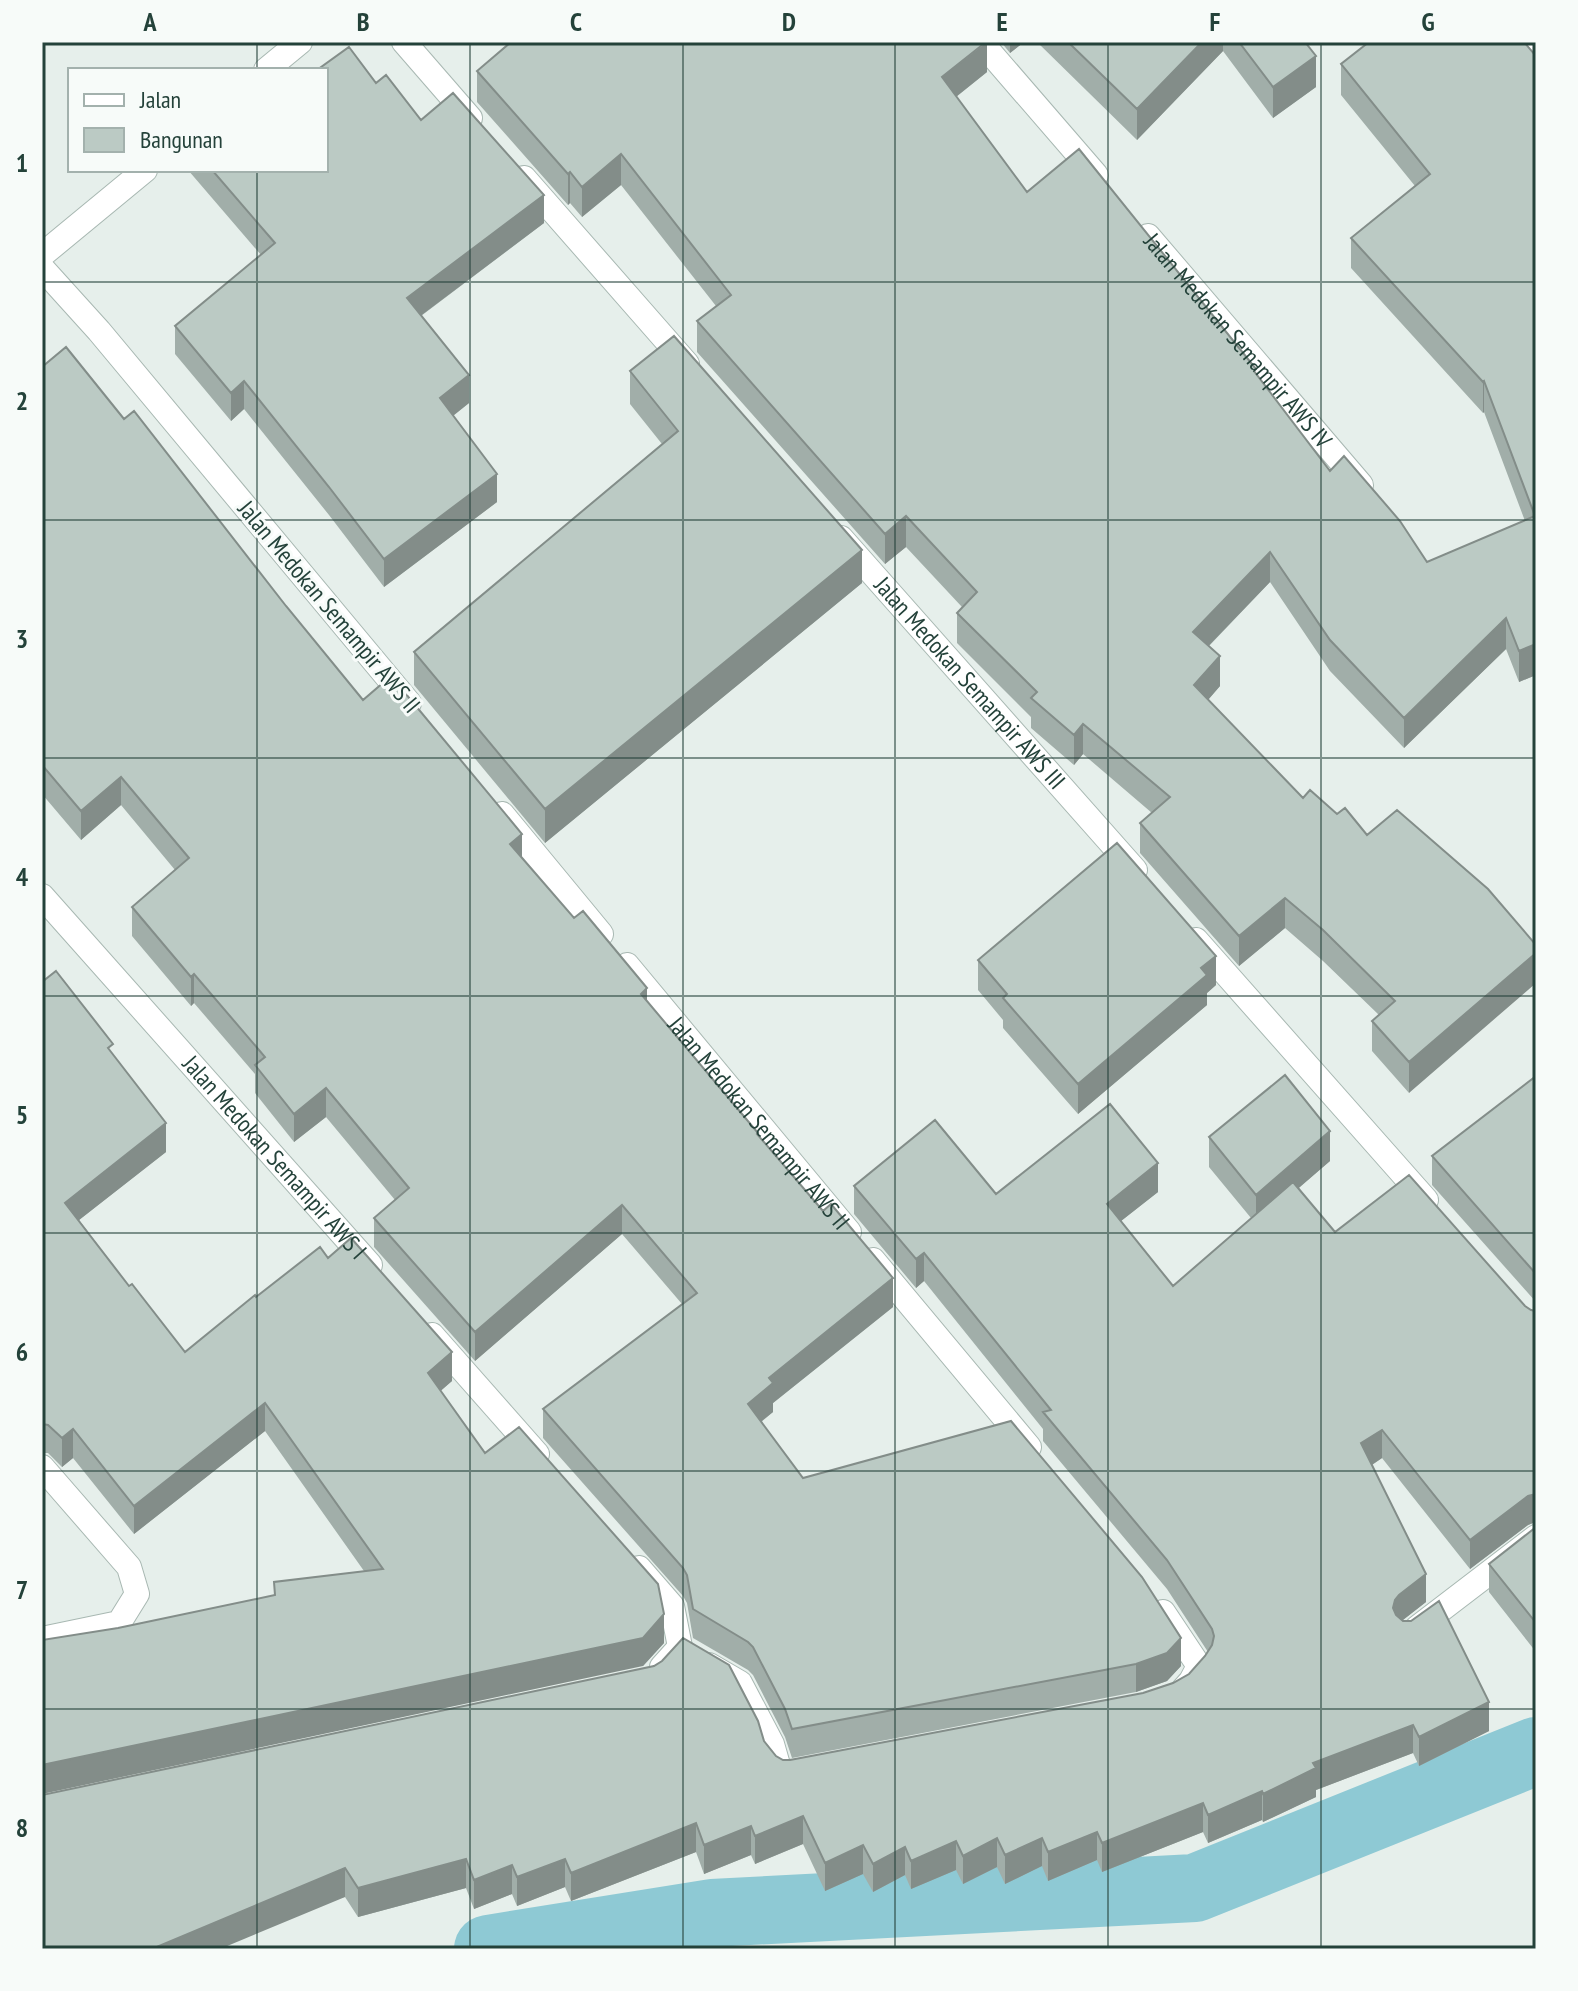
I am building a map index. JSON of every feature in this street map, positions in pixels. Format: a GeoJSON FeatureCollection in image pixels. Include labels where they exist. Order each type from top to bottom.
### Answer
{"type":"FeatureCollection","features":[{"type":"Feature","properties":{"kind":"street"},"geometry":{"type":"LineString","coordinates":[[268,68],[300,42]]}},
{"type":"Feature","properties":{"kind":"street"},"geometry":{"type":"LineString","coordinates":[[404,42],[489,140]]}},
{"type":"Feature","properties":{"kind":"street"},"geometry":{"type":"LineString","coordinates":[[981,42],[1114,197]]}},
{"type":"Feature","properties":{"kind":"street"},"geometry":{"type":"LineString","coordinates":[[511,164],[701,379]]}},
{"type":"Feature","properties":{"kind":"street"},"geometry":{"type":"LineString","coordinates":[[42,255],[143,172]]}},
{"type":"Feature","properties":{"kind":"street","name":"Jalan Medokan Semampir AWS IV"},"geometry":{"type":"LineString","coordinates":[[1134,220],[1380,506]]}},
{"type":"Feature","properties":{"kind":"street","name":"Jalan Medokan Semampir AWS II"},"geometry":{"type":"LineString","coordinates":[[42,268],[99,331],[427,724]]}},
{"type":"Feature","properties":{"kind":"street","name":"Jalan Medokan Semampir AWS III"},"geometry":{"type":"LineString","coordinates":[[828,523],[1145,882]]}},
{"type":"Feature","properties":{"kind":"street","name":"Jalan Medokan Semampir AWS II"},"geometry":{"type":"LineString","coordinates":[[488,798],[1041,1462]]}},
{"type":"Feature","properties":{"kind":"street","name":"Jalan Medokan Semampir AWS I"},"geometry":{"type":"LineString","coordinates":[[42,896],[389,1287]]}},
{"type":"Feature","properties":{"kind":"street"},"geometry":{"type":"LineString","coordinates":[[1177,918],[1441,1217]]}},
{"type":"Feature","properties":{"kind":"street"},"geometry":{"type":"LineString","coordinates":[[420,1322],[557,1476]]}},
{"type":"Feature","properties":{"kind":"street"},"geometry":{"type":"LineString","coordinates":[[42,1467],[129,1567],[137,1594],[119,1623],[42,1639]]}},
{"type":"Feature","properties":{"kind":"street"},"geometry":{"type":"LineString","coordinates":[[1408,1635],[1536,1537]]}},
{"type":"Feature","properties":{"kind":"street"},"geometry":{"type":"LineString","coordinates":[[620,1547],[672,1606],[680,1647],[740,1683],[772,1744],[778,1765],[787,1774],[818,1768]]}},
{"type":"Feature","properties":{"kind":"street"},"geometry":{"type":"LineString","coordinates":[[1154,1597],[1199,1666],[1181,1693],[1167,1697]]}},
{"type":"Feature","properties":{"kind":"street"},"geometry":{"type":"LineString","coordinates":[[651,1680],[680,1647]]}},
{"type":"Feature","properties":{"kind":"building"},"geometry":{"type":"Polygon","coordinates":[[[511,42],[986,42],[942,77],[1027,192],[1079,149],[1256,369],[1254,371],[1330,471],[1344,456],[1400,521],[1427,562],[1535,516],[1484,381],[1351,238],[1430,174],[1341,64],[1369,42],[1524,42],[1536,56],[1536,644],[1519,651],[1506,618],[1404,718],[1330,640],[1270,552],[1193,632],[1220,656],[1194,685],[1303,798],[1310,790],[1337,814],[1345,808],[1367,835],[1397,810],[1488,889],[1536,945],[1536,953],[1409,1062],[1372,1021],[1395,1001],[1323,930],[1285,898],[1239,936],[1140,823],[1170,797],[1083,724],[1074,735],[1031,698],[1037,692],[957,613],[977,592],[906,516],[885,534],[697,321],[731,295],[621,154],[582,187],[477,71],[511,42]]]}},
{"type":"Feature","properties":{"kind":"building"},"geometry":{"type":"Polygon","coordinates":[[[1068,42],[1202,42],[1137,109],[1068,42]]]}},
{"type":"Feature","properties":{"kind":"building"},"geometry":{"type":"Polygon","coordinates":[[[1239,42],[1305,42],[1316,56],[1273,87],[1239,42]]]}},
{"type":"Feature","properties":{"kind":"building"},"geometry":{"type":"Polygon","coordinates":[[[349,47],[376,83],[386,75],[421,120],[453,93],[544,195],[407,298],[469,375],[440,398],[497,474],[384,559],[244,381],[231,393],[175,326],[275,243],[214,172],[328,172],[328,68],[320,68],[349,47]]]}},
{"type":"Feature","properties":{"kind":"building"},"geometry":{"type":"Polygon","coordinates":[[[674,336],[862,550],[545,809],[414,652],[678,431],[630,371],[674,336]]]}},
{"type":"Feature","properties":{"kind":"building"},"geometry":{"type":"Polygon","coordinates":[[[66,347],[124,419],[134,411],[363,700],[391,676],[522,834],[510,844],[574,918],[583,911],[647,988],[641,994],[757,1134],[823,1211],[831,1204],[893,1278],[769,1378],[773,1383],[748,1404],[803,1478],[1011,1421],[1142,1577],[1181,1638],[1167,1653],[1136,1664],[792,1729],[753,1647],[693,1609],[683,1568],[543,1409],[697,1293],[622,1205],[475,1332],[374,1218],[409,1188],[326,1088],[294,1114],[255,1065],[265,1057],[132,907],[189,858],[121,777],[81,811],[42,765],[42,367],[66,347]]]}},
{"type":"Feature","properties":{"kind":"building"},"geometry":{"type":"Polygon","coordinates":[[[1117,843],[1216,956],[1201,968],[1207,975],[1078,1084],[1003,998],[1007,994],[978,960],[1117,843]]]}},
{"type":"Feature","properties":{"kind":"building"},"geometry":{"type":"Polygon","coordinates":[[[56,971],[113,1044],[108,1048],[166,1123],[65,1203],[185,1352],[320,1247],[328,1258],[351,1238],[452,1352],[428,1373],[485,1453],[519,1427],[658,1584],[664,1614],[643,1638],[42,1765],[42,1640],[118,1628],[275,1595],[274,1582],[383,1569],[265,1403],[134,1506],[73,1429],[62,1438],[48,1425],[42,1424],[42,982],[56,971]]]}},
{"type":"Feature","properties":{"kind":"building"},"geometry":{"type":"Polygon","coordinates":[[[1285,1075],[1330,1131],[1256,1195],[1209,1137],[1285,1075]]]}},
{"type":"Feature","properties":{"kind":"building"},"geometry":{"type":"Polygon","coordinates":[[[1536,1076],[1536,1274],[1432,1156],[1536,1076]]]}},
{"type":"Feature","properties":{"kind":"building"},"geometry":{"type":"Polygon","coordinates":[[[1110,1104],[1158,1163],[1107,1204],[1173,1286],[1293,1182],[1335,1232],[1409,1175],[1525,1306],[1536,1311],[1536,1494],[1528,1496],[1470,1540],[1382,1430],[1361,1443],[1426,1574],[1395,1600],[1393,1608],[1396,1615],[1403,1621],[1411,1621],[1439,1601],[1489,1702],[1419,1737],[1413,1725],[1313,1763],[1316,1768],[1263,1794],[1262,1791],[1208,1815],[1203,1803],[1102,1843],[1097,1832],[1048,1852],[1042,1838],[1005,1855],[997,1838],[963,1856],[956,1841],[911,1861],[905,1847],[873,1864],[863,1845],[825,1863],[803,1816],[755,1836],[751,1826],[704,1845],[696,1823],[571,1873],[565,1859],[517,1877],[512,1865],[474,1880],[466,1859],[358,1888],[345,1868],[152,1949],[42,1949],[42,1795],[654,1666],[683,1638],[729,1665],[758,1721],[764,1741],[783,1760],[1143,1693],[1189,1674],[1205,1656],[1214,1636],[1167,1560],[1043,1412],[1051,1410],[924,1253],[916,1259],[854,1186],[935,1120],[996,1194],[1110,1104]]]}},
{"type":"Feature","properties":{"kind":"building"},"geometry":{"type":"Polygon","coordinates":[[[1536,1527],[1536,1623],[1489,1564],[1536,1527]]]}},
{"type":"Feature","properties":{"kind":"waterway"},"geometry":{"type":"LineString","coordinates":[[488,1949],[712,1913],[1195,1888],[1536,1751]]}}]}
